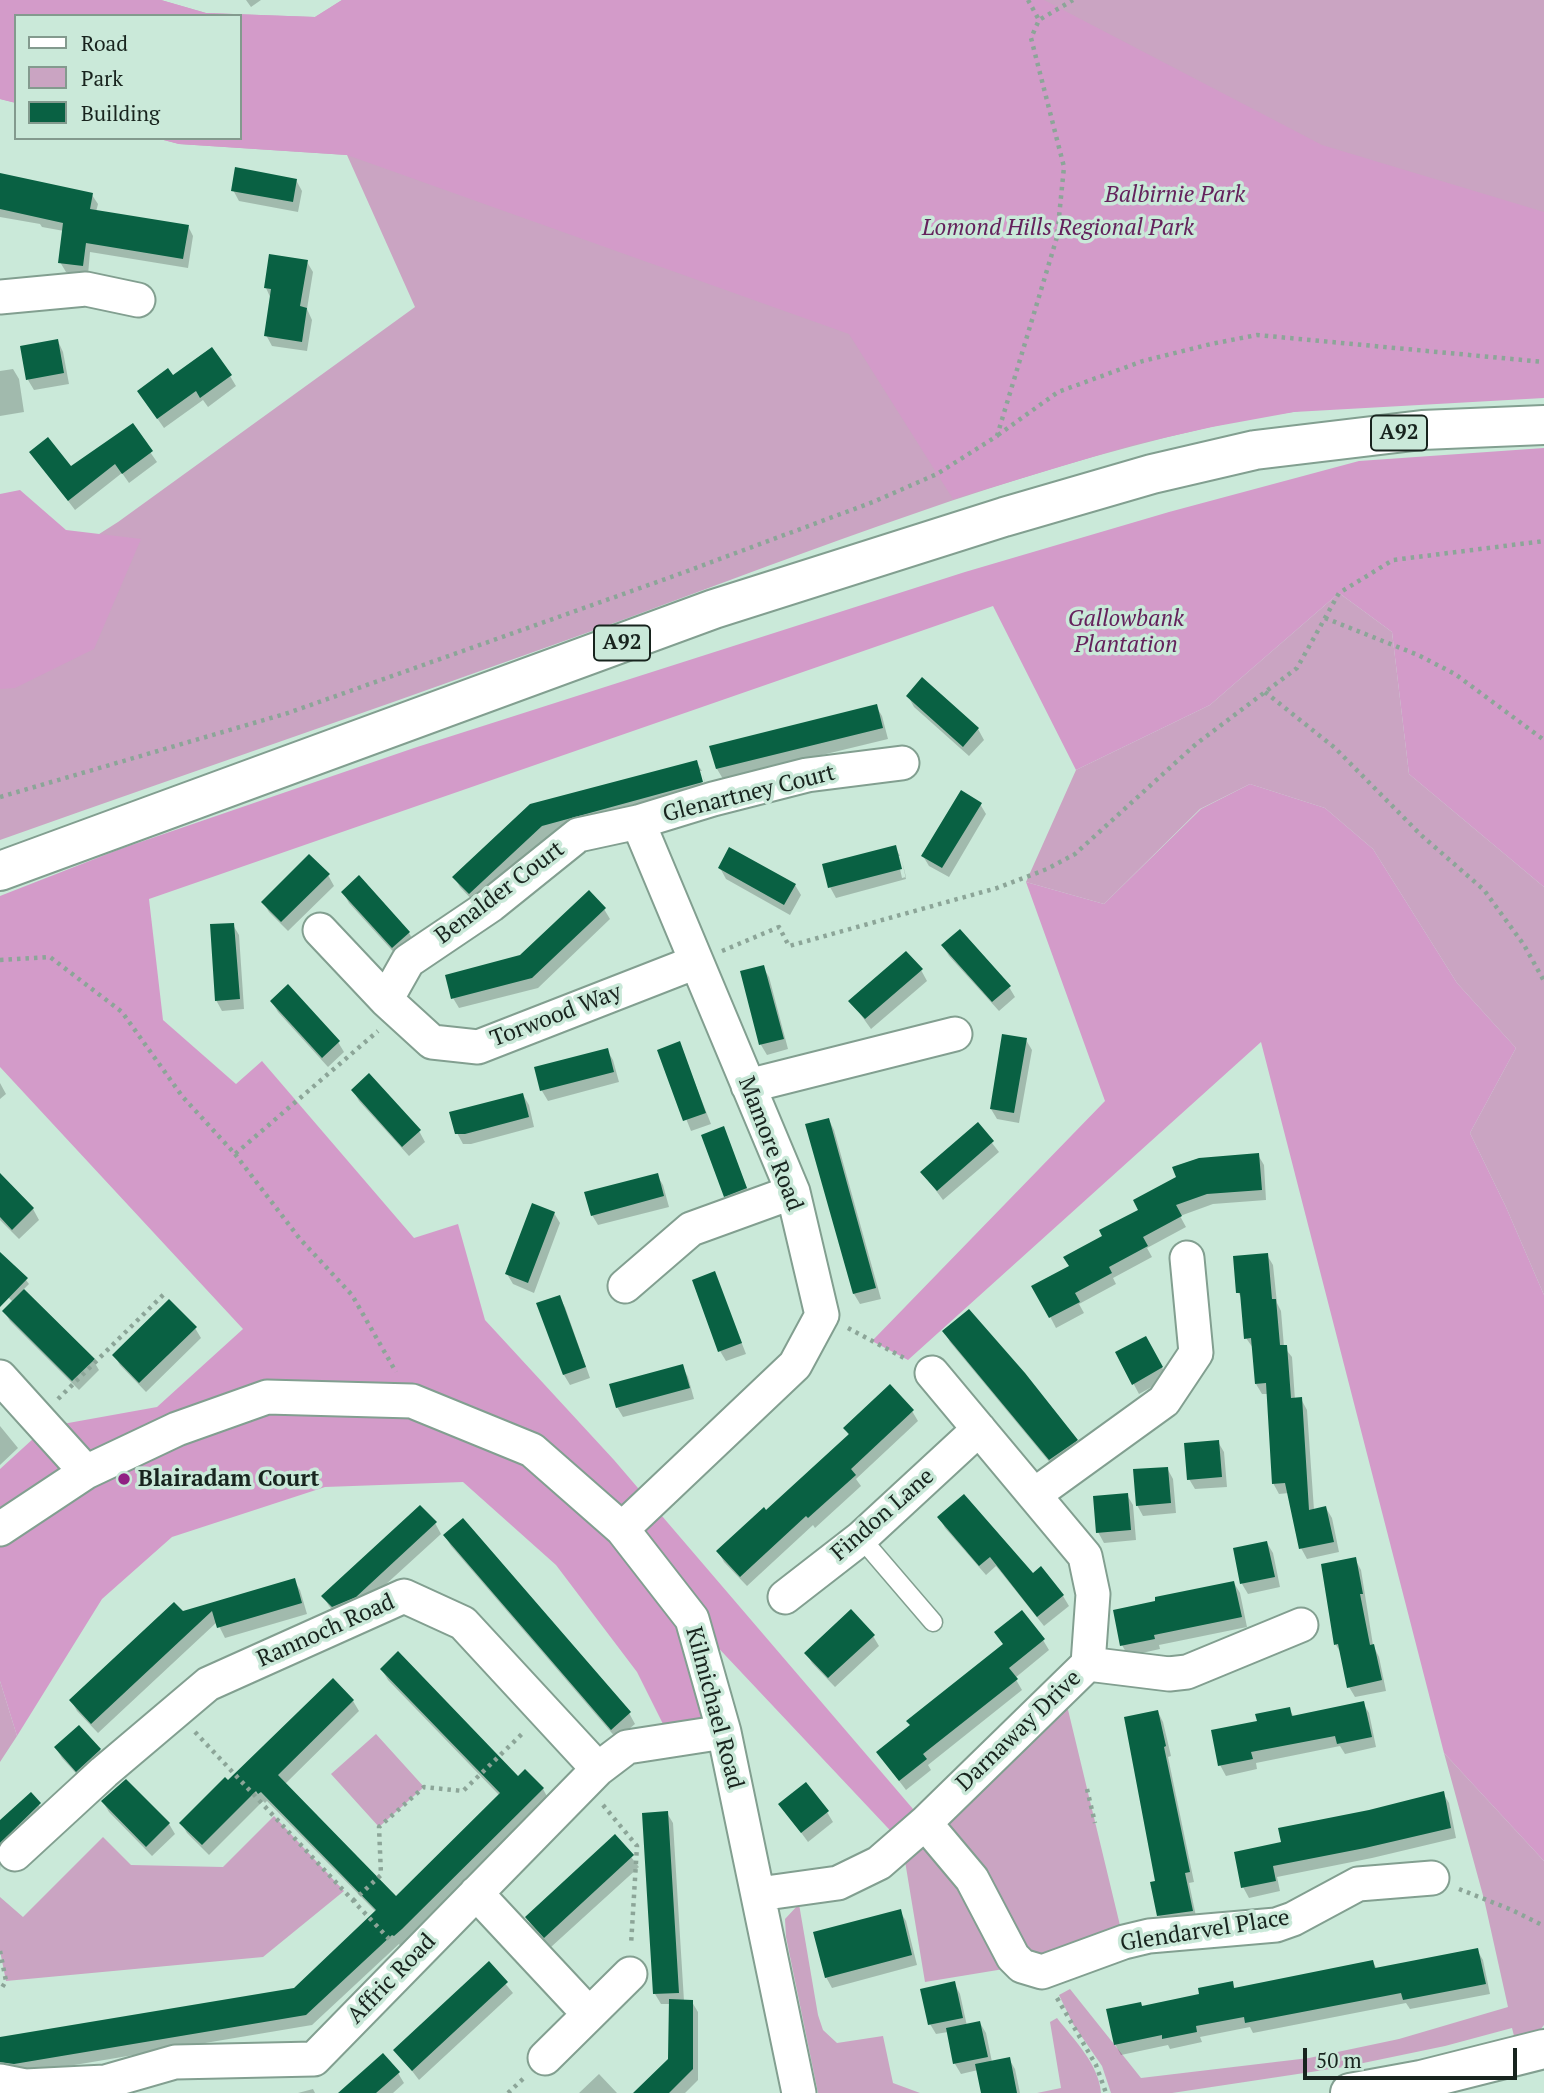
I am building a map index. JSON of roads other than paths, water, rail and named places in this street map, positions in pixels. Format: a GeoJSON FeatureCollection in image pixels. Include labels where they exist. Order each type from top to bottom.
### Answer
{"type":"FeatureCollection","features":[{"type":"Feature","properties":{"kind":"main road","name":"A92"},"geometry":{"type":"LineString","coordinates":[[0,871],[714,609],[1004,517],[1152,474],[1255,450],[1422,430],[1544,425]]}},
{"type":"Feature","properties":{"kind":"main road"},"geometry":{"type":"LineString","coordinates":[[1350,2093],[1421,2080],[1544,2049]]}},
{"type":"Feature","properties":{"kind":"street"},"geometry":{"type":"LineString","coordinates":[[0,297],[86,289],[138,300]]}},
{"type":"Feature","properties":{"kind":"street","name":"Glenartney Court"},"geometry":{"type":"LineString","coordinates":[[638,822],[807,775],[902,763]]}},
{"type":"Feature","properties":{"kind":"street","name":"Mamore Road"},"geometry":{"type":"LineString","coordinates":[[622,1529],[796,1365],[822,1315],[793,1192],[638,822]]}},
{"type":"Feature","properties":{"kind":"street","name":"Benalder Court"},"geometry":{"type":"LineString","coordinates":[[393,1006],[408,961],[491,905],[578,835],[638,822]]}},
{"type":"Feature","properties":{"kind":"street","name":"Torwood Way"},"geometry":{"type":"LineString","coordinates":[[320,930],[393,1006],[432,1042],[478,1047],[696,962]]}},
{"type":"Feature","properties":{"kind":"street"},"geometry":{"type":"LineString","coordinates":[[748,1086],[955,1034]]}},
{"type":"Feature","properties":{"kind":"street"},"geometry":{"type":"LineString","coordinates":[[625,1286],[691,1229],[793,1192]]}},
{"type":"Feature","properties":{"kind":"street"},"geometry":{"type":"LineString","coordinates":[[1034,1495],[1164,1401],[1196,1353],[1187,1258]]}},
{"type":"Feature","properties":{"kind":"street","name":"Darnaway Drive"},"geometry":{"type":"LineString","coordinates":[[759,1894],[838,1882],[879,1863],[925,1823],[1088,1664],[1093,1594],[1085,1556],[932,1373]]}},
{"type":"Feature","properties":{"kind":"street"},"geometry":{"type":"LineString","coordinates":[[0,1377],[86,1472]]}},
{"type":"Feature","properties":{"kind":"street","name":"Kilmichael Road"},"geometry":{"type":"LineString","coordinates":[[0,1529],[86,1472],[177,1429],[267,1398],[412,1401],[532,1450],[622,1529],[692,1619],[724,1732],[799,2093]]}},
{"type":"Feature","properties":{"kind":"street","name":"Findon Lane"},"geometry":{"type":"LineString","coordinates":[[785,1597],[861,1538],[979,1429]]}},
{"type":"Feature","properties":{"kind":"street","name":"Rannoch Road"},"geometry":{"type":"LineString","coordinates":[[15,1854],[104,1772],[208,1684],[404,1596],[463,1623],[545,1712],[592,1776]]}},
{"type":"Feature","properties":{"kind":"street"},"geometry":{"type":"LineString","coordinates":[[1088,1664],[1169,1674],[1187,1672],[1301,1625]]}},
{"type":"Feature","properties":{"kind":"street","name":"Affric Road"},"geometry":{"type":"LineString","coordinates":[[0,2081],[24,2086],[106,2088],[175,2062],[314,2059],[592,1776],[627,1746],[724,1732]]}},
{"type":"Feature","properties":{"kind":"street","name":"Glendarvel Place"},"geometry":{"type":"LineString","coordinates":[[925,1823],[972,1879],[1013,1957],[1023,1966],[1042,1972],[1124,1942],[1149,1937],[1276,1925],[1293,1919],[1358,1884],[1432,1878]]}},
{"type":"Feature","properties":{"kind":"street"},"geometry":{"type":"LineString","coordinates":[[476,1893],[589,2014]]}},
{"type":"Feature","properties":{"kind":"street"},"geometry":{"type":"LineString","coordinates":[[545,2057],[630,1974]]}},
{"type":"Feature","properties":{"kind":"lane"},"geometry":{"type":"LineString","coordinates":[[861,1538],[933,1622]]}},
{"type":"Feature","properties":{"kind":"place","name":"Blairadam Court"},"geometry":{"type":"Point","coordinates":[124,1479]}},
{"type":"Feature","properties":{"kind":"park label","name":"Balbirnie Park"},"geometry":{"type":"Point","coordinates":[1175,195]}},
{"type":"Feature","properties":{"kind":"park label","name":"Lomond Hills Regional Park"},"geometry":{"type":"Point","coordinates":[1058,228]}},
{"type":"Feature","properties":{"kind":"park label","name":"Gallowbank Plantation"},"geometry":{"type":"Point","coordinates":[1126,632]}}]}
